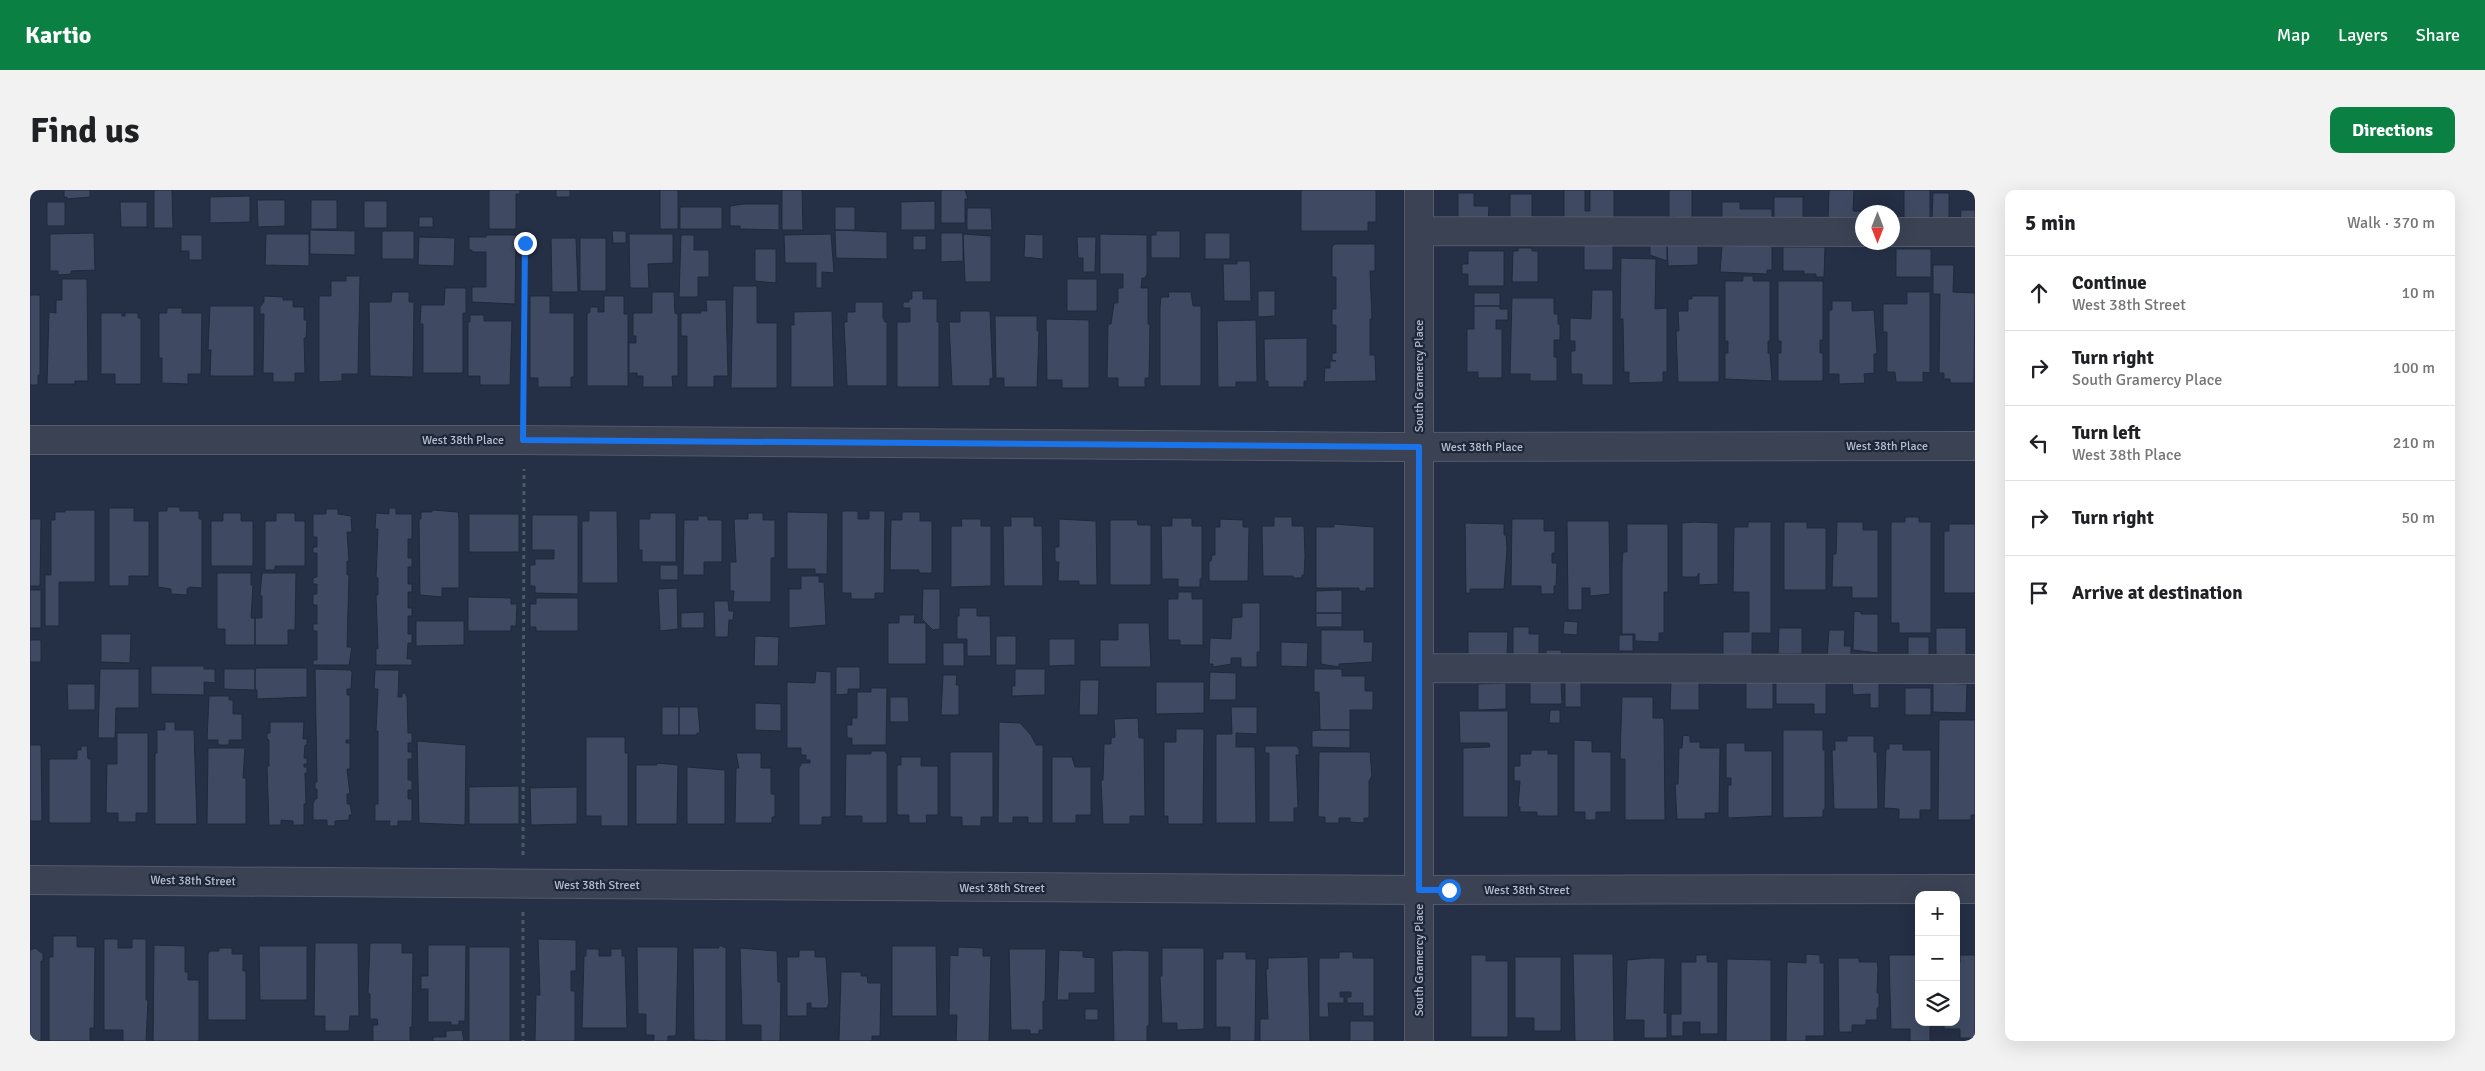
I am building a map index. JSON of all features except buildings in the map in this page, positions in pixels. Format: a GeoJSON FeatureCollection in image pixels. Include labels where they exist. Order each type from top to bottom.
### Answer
{"type":"FeatureCollection","features":[{"type":"Feature","properties":{"kind":"street","name":"South Gramercy Place"},"geometry":{"type":"LineString","coordinates":[[1419,190],[1420,1041]]}},
{"type":"Feature","properties":{"kind":"street"},"geometry":{"type":"LineString","coordinates":[[1419,231],[1855,232]]}},
{"type":"Feature","properties":{"kind":"street"},"geometry":{"type":"LineString","coordinates":[[1900,232],[1975,232]]}},
{"type":"Feature","properties":{"kind":"street","name":"West 38th Place"},"geometry":{"type":"LineString","coordinates":[[30,440],[523,440],[1419,447],[1975,446]]}},
{"type":"Feature","properties":{"kind":"street"},"geometry":{"type":"LineString","coordinates":[[1419,668],[1975,669]]}},
{"type":"Feature","properties":{"kind":"street","name":"West 38th Street"},"geometry":{"type":"LineString","coordinates":[[30,880],[1419,890],[1975,888]]}},
{"type":"Feature","properties":{"kind":"path"},"geometry":{"type":"LineString","coordinates":[[523,1041],[523,440],[525,243]]}},
{"type":"Feature","properties":{"kind":"route"},"geometry":{"type":"LineString","coordinates":[[525,243],[523,440],[1419,447],[1419,890],[1449,890]]}}]}
